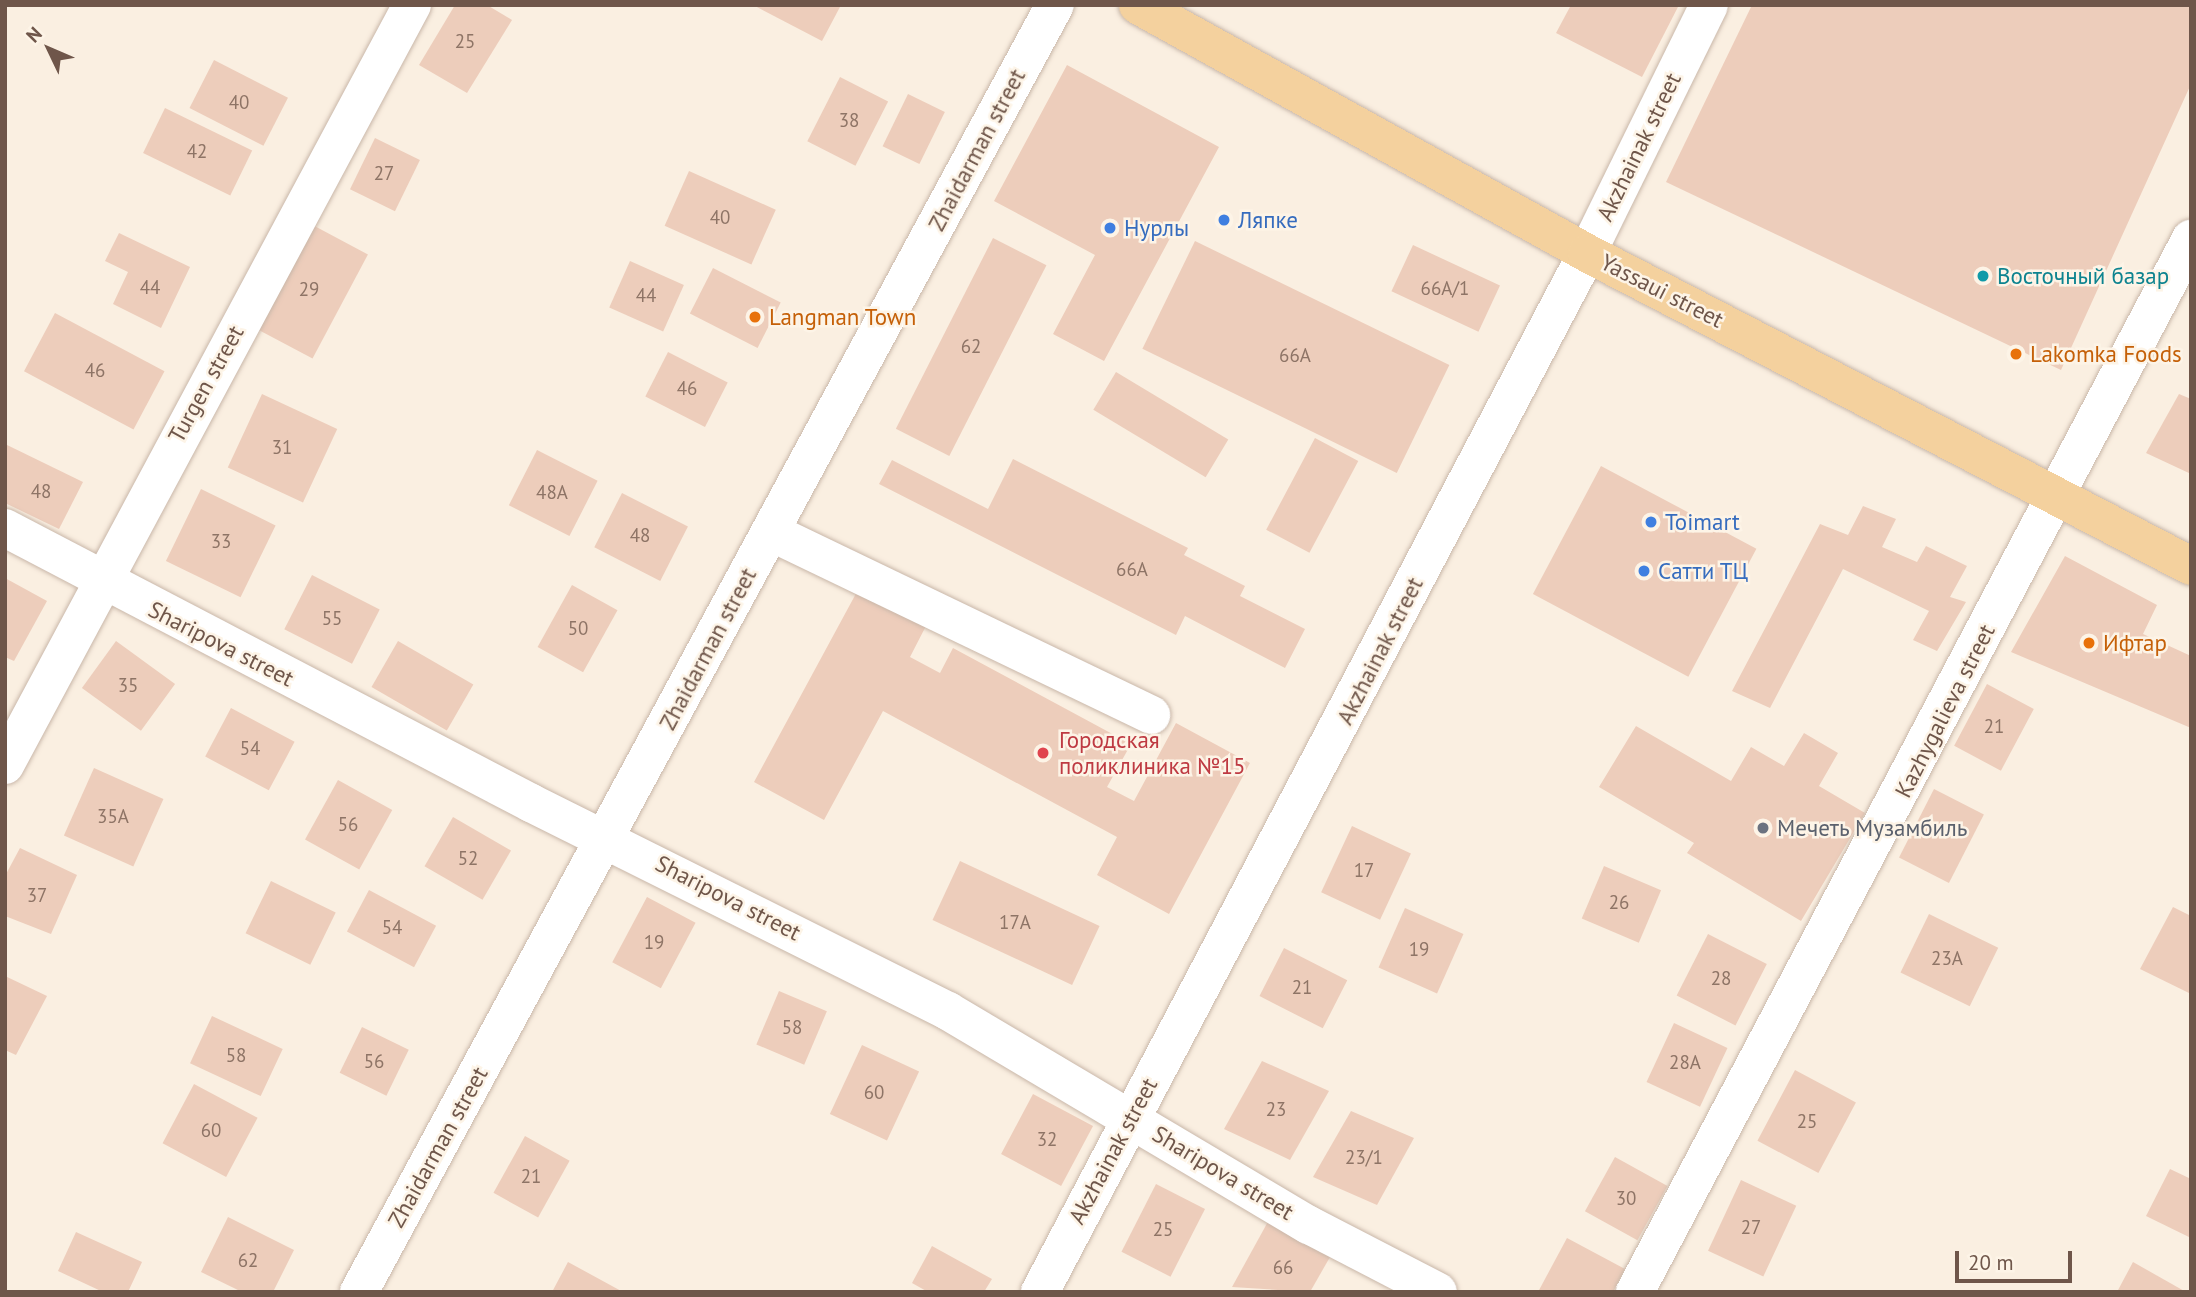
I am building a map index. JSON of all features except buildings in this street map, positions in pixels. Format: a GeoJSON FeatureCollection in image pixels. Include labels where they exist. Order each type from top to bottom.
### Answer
{"type":"FeatureCollection","features":[{"type":"Feature","properties":{"kind":"main road","name":"Yassaui street"},"geometry":{"type":"LineString","coordinates":[[1138,5],[1587,253],[2057,491],[2191,566]]}},
{"type":"Feature","properties":{"kind":"street","name":"Turgen street"},"geometry":{"type":"LineString","coordinates":[[5,765],[101,577],[412,5]]}},
{"type":"Feature","properties":{"kind":"street","name":"Zhaidarman street"},"geometry":{"type":"LineString","coordinates":[[359,1292],[1055,5]]}},
{"type":"Feature","properties":{"kind":"street","name":"Akzhainak street"},"geometry":{"type":"LineString","coordinates":[[1040,1292],[1129,1116],[1202,992],[1587,253],[1709,5]]}},
{"type":"Feature","properties":{"kind":"street","name":"Kazhygalieva street"},"geometry":{"type":"LineString","coordinates":[[1635,1292],[2191,239]]}},
{"type":"Feature","properties":{"kind":"street","name":"Sharipova street"},"geometry":{"type":"LineString","coordinates":[[5,528],[101,577],[161,613],[948,1010],[1309,1225],[1438,1292]]}},
{"type":"Feature","properties":{"kind":"street"},"geometry":{"type":"LineString","coordinates":[[771,532],[1151,715]]}},
{"type":"Feature","properties":{"kind":"place","name":"Ляпке"},"geometry":{"type":"Point","coordinates":[1224,220]}},
{"type":"Feature","properties":{"kind":"place","name":"Нурлы"},"geometry":{"type":"Point","coordinates":[1110,228]}},
{"type":"Feature","properties":{"kind":"place","name":"Восточный базар"},"geometry":{"type":"Point","coordinates":[1983,276]}},
{"type":"Feature","properties":{"kind":"place","name":"Langman Town"},"geometry":{"type":"Point","coordinates":[755,317]}},
{"type":"Feature","properties":{"kind":"place","name":"Lakomka Foods"},"geometry":{"type":"Point","coordinates":[2016,354]}},
{"type":"Feature","properties":{"kind":"place","name":"Toimart"},"geometry":{"type":"Point","coordinates":[1651,522]}},
{"type":"Feature","properties":{"kind":"place","name":"Сатти ТЦ"},"geometry":{"type":"Point","coordinates":[1644,571]}},
{"type":"Feature","properties":{"kind":"place","name":"Ифтар"},"geometry":{"type":"Point","coordinates":[2089,643]}},
{"type":"Feature","properties":{"kind":"place","name":"Городская поликлиника №15"},"geometry":{"type":"Point","coordinates":[1043,753]}},
{"type":"Feature","properties":{"kind":"place","name":"Мечеть Музамбиль"},"geometry":{"type":"Point","coordinates":[1763,828]}}]}
